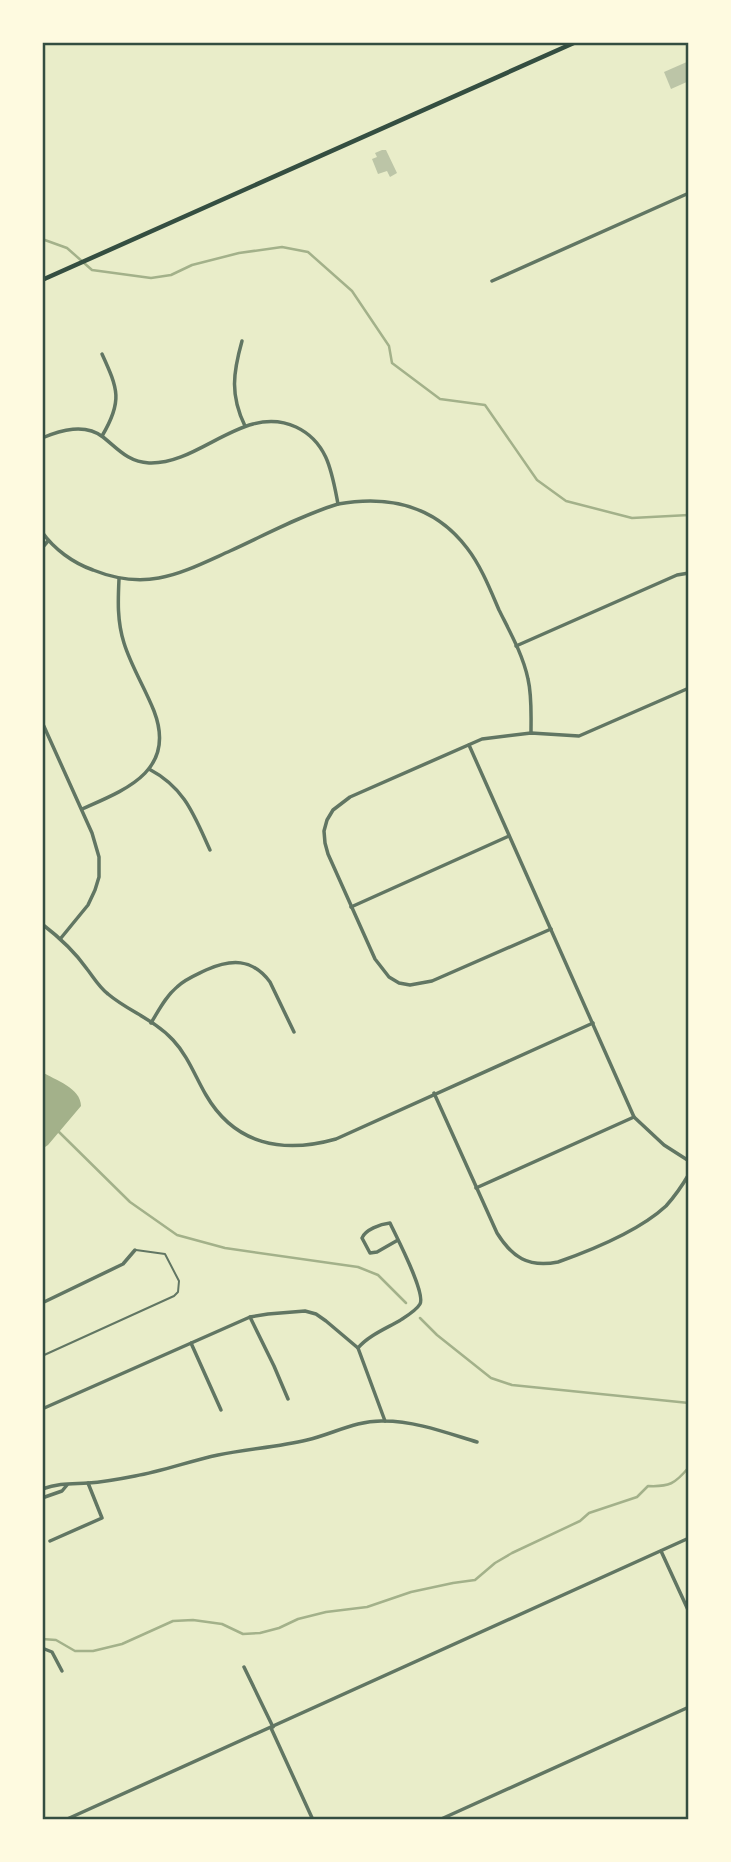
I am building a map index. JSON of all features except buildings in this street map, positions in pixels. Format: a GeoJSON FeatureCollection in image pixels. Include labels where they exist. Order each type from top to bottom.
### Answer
{"type":"FeatureCollection","features":[{"type":"Feature","properties":{"kind":"main road"},"geometry":{"type":"LineString","coordinates":[[42,280],[576,42]]}},
{"type":"Feature","properties":{"kind":"street"},"geometry":{"type":"LineString","coordinates":[[492,281],[689,193]]}},
{"type":"Feature","properties":{"kind":"street"},"geometry":{"type":"LineString","coordinates":[[242,341],[236,362],[234,385],[238,412],[245,426]]}},
{"type":"Feature","properties":{"kind":"street"},"geometry":{"type":"LineString","coordinates":[[102,354],[117,391],[115,411],[102,436]]}},
{"type":"Feature","properties":{"kind":"street"},"geometry":{"type":"LineString","coordinates":[[42,438],[65,430],[86,429],[102,436],[135,461],[154,463],[174,459],[245,426],[280,422],[311,436],[324,452],[338,504]]}},
{"type":"Feature","properties":{"kind":"street"},"geometry":{"type":"LineString","coordinates":[[42,532],[48,541],[81,566],[119,579],[144,580],[177,575],[338,504],[381,500],[406,505],[430,515],[451,531],[468,549],[482,572],[528,678],[531,733]]}},
{"type":"Feature","properties":{"kind":"street"},"geometry":{"type":"LineString","coordinates":[[42,548],[48,541]]}},
{"type":"Feature","properties":{"kind":"street"},"geometry":{"type":"LineString","coordinates":[[516,646],[677,575],[689,573]]}},
{"type":"Feature","properties":{"kind":"street"},"geometry":{"type":"LineString","coordinates":[[82,809],[133,785],[149,769],[157,752],[160,734],[154,710],[124,645],[118,614],[119,579]]}},
{"type":"Feature","properties":{"kind":"street"},"geometry":{"type":"LineString","coordinates":[[551,929],[432,981],[410,985],[399,983],[389,977],[374,960],[328,855],[324,831],[327,820],[333,810],[350,797],[482,739],[531,733],[579,736],[689,688]]}},
{"type":"Feature","properties":{"kind":"street"},"geometry":{"type":"LineString","coordinates":[[42,722],[82,809],[99,857],[96,890],[88,905],[61,939]]}},
{"type":"Feature","properties":{"kind":"street"},"geometry":{"type":"LineString","coordinates":[[468,745],[634,1117],[664,1145],[689,1161]]}},
{"type":"Feature","properties":{"kind":"street"},"geometry":{"type":"LineString","coordinates":[[149,769],[167,780],[182,794],[210,850]]}},
{"type":"Feature","properties":{"kind":"street"},"geometry":{"type":"LineString","coordinates":[[351,907],[509,836]]}},
{"type":"Feature","properties":{"kind":"street"},"geometry":{"type":"LineString","coordinates":[[42,924],[61,939],[106,993],[173,1040],[188,1059],[212,1105],[224,1119],[247,1136],[282,1146],[301,1147],[335,1139],[593,1023]]}},
{"type":"Feature","properties":{"kind":"street"},"geometry":{"type":"LineString","coordinates":[[152,1023],[169,995],[184,981],[216,966],[232,962],[253,967],[265,976],[294,1032]]}},
{"type":"Feature","properties":{"kind":"street"},"geometry":{"type":"LineString","coordinates":[[434,1093],[497,1233],[506,1247],[531,1263],[545,1264],[570,1258],[637,1227],[665,1206],[689,1174]]}},
{"type":"Feature","properties":{"kind":"street"},"geometry":{"type":"LineString","coordinates":[[476,1188],[634,1117]]}},
{"type":"Feature","properties":{"kind":"street"},"geometry":{"type":"LineString","coordinates":[[358,1348],[365,1340],[403,1318],[420,1303],[421,1291],[398,1240],[390,1223],[364,1233],[362,1238],[370,1253],[398,1240]]}},
{"type":"Feature","properties":{"kind":"street"},"geometry":{"type":"LineString","coordinates":[[42,1303],[123,1264],[135,1250]]}},
{"type":"Feature","properties":{"kind":"street"},"geometry":{"type":"LineString","coordinates":[[42,1409],[250,1317],[305,1311],[316,1314],[358,1348],[385,1420]]}},
{"type":"Feature","properties":{"kind":"street"},"geometry":{"type":"LineString","coordinates":[[250,1317],[288,1399]]}},
{"type":"Feature","properties":{"kind":"street"},"geometry":{"type":"LineString","coordinates":[[191,1343],[221,1410]]}},
{"type":"Feature","properties":{"kind":"street"},"geometry":{"type":"LineString","coordinates":[[42,1498],[62,1491],[73,1483],[137,1476],[218,1455],[282,1446],[372,1421],[412,1424],[477,1442]]}},
{"type":"Feature","properties":{"kind":"street"},"geometry":{"type":"LineString","coordinates":[[42,1489],[59,1483],[67,1485]]}},
{"type":"Feature","properties":{"kind":"street"},"geometry":{"type":"LineString","coordinates":[[50,1541],[102,1517],[88,1483]]}},
{"type":"Feature","properties":{"kind":"street"},"geometry":{"type":"LineString","coordinates":[[65,1820],[689,1538]]}},
{"type":"Feature","properties":{"kind":"street"},"geometry":{"type":"LineString","coordinates":[[661,1551],[689,1612]]}},
{"type":"Feature","properties":{"kind":"street"},"geometry":{"type":"LineString","coordinates":[[42,1648],[52,1651],[62,1671]]}},
{"type":"Feature","properties":{"kind":"street"},"geometry":{"type":"LineString","coordinates":[[244,1667],[313,1820]]}},
{"type":"Feature","properties":{"kind":"street"},"geometry":{"type":"LineString","coordinates":[[439,1820],[689,1707]]}},
{"type":"Feature","properties":{"kind":"lane"},"geometry":{"type":"LineString","coordinates":[[42,1356],[178,1292],[179,1281],[165,1254],[135,1250]]}},
{"type":"Feature","properties":{"kind":"shaded area"},"geometry":{"type":"Polygon","coordinates":[[[42,1072],[72,1089],[81,1106],[42,1149],[42,1072]]]}},
{"type":"Feature","properties":{"kind":"waterway"},"geometry":{"type":"LineString","coordinates":[[42,239],[67,248],[92,270],[151,278],[171,275],[192,265],[239,253],[282,247],[308,252],[352,291],[389,346],[392,363],[440,399],[485,405],[537,480],[566,501],[632,518],[689,515]]}},
{"type":"Feature","properties":{"kind":"waterway"},"geometry":{"type":"LineString","coordinates":[[58,1131],[130,1202],[177,1235],[225,1248],[358,1267],[378,1275],[406,1303]]}},
{"type":"Feature","properties":{"kind":"waterway"},"geometry":{"type":"LineString","coordinates":[[420,1318],[491,1378],[512,1385],[689,1403]]}},
{"type":"Feature","properties":{"kind":"waterway"},"geometry":{"type":"LineString","coordinates":[[42,1639],[56,1640],[75,1651],[93,1651],[122,1644],[173,1621],[193,1620],[222,1624],[243,1634],[260,1633],[326,1612],[367,1607],[411,1592],[475,1580],[512,1553],[580,1521],[589,1513],[637,1497],[648,1486],[671,1483],[689,1467]]}}]}
